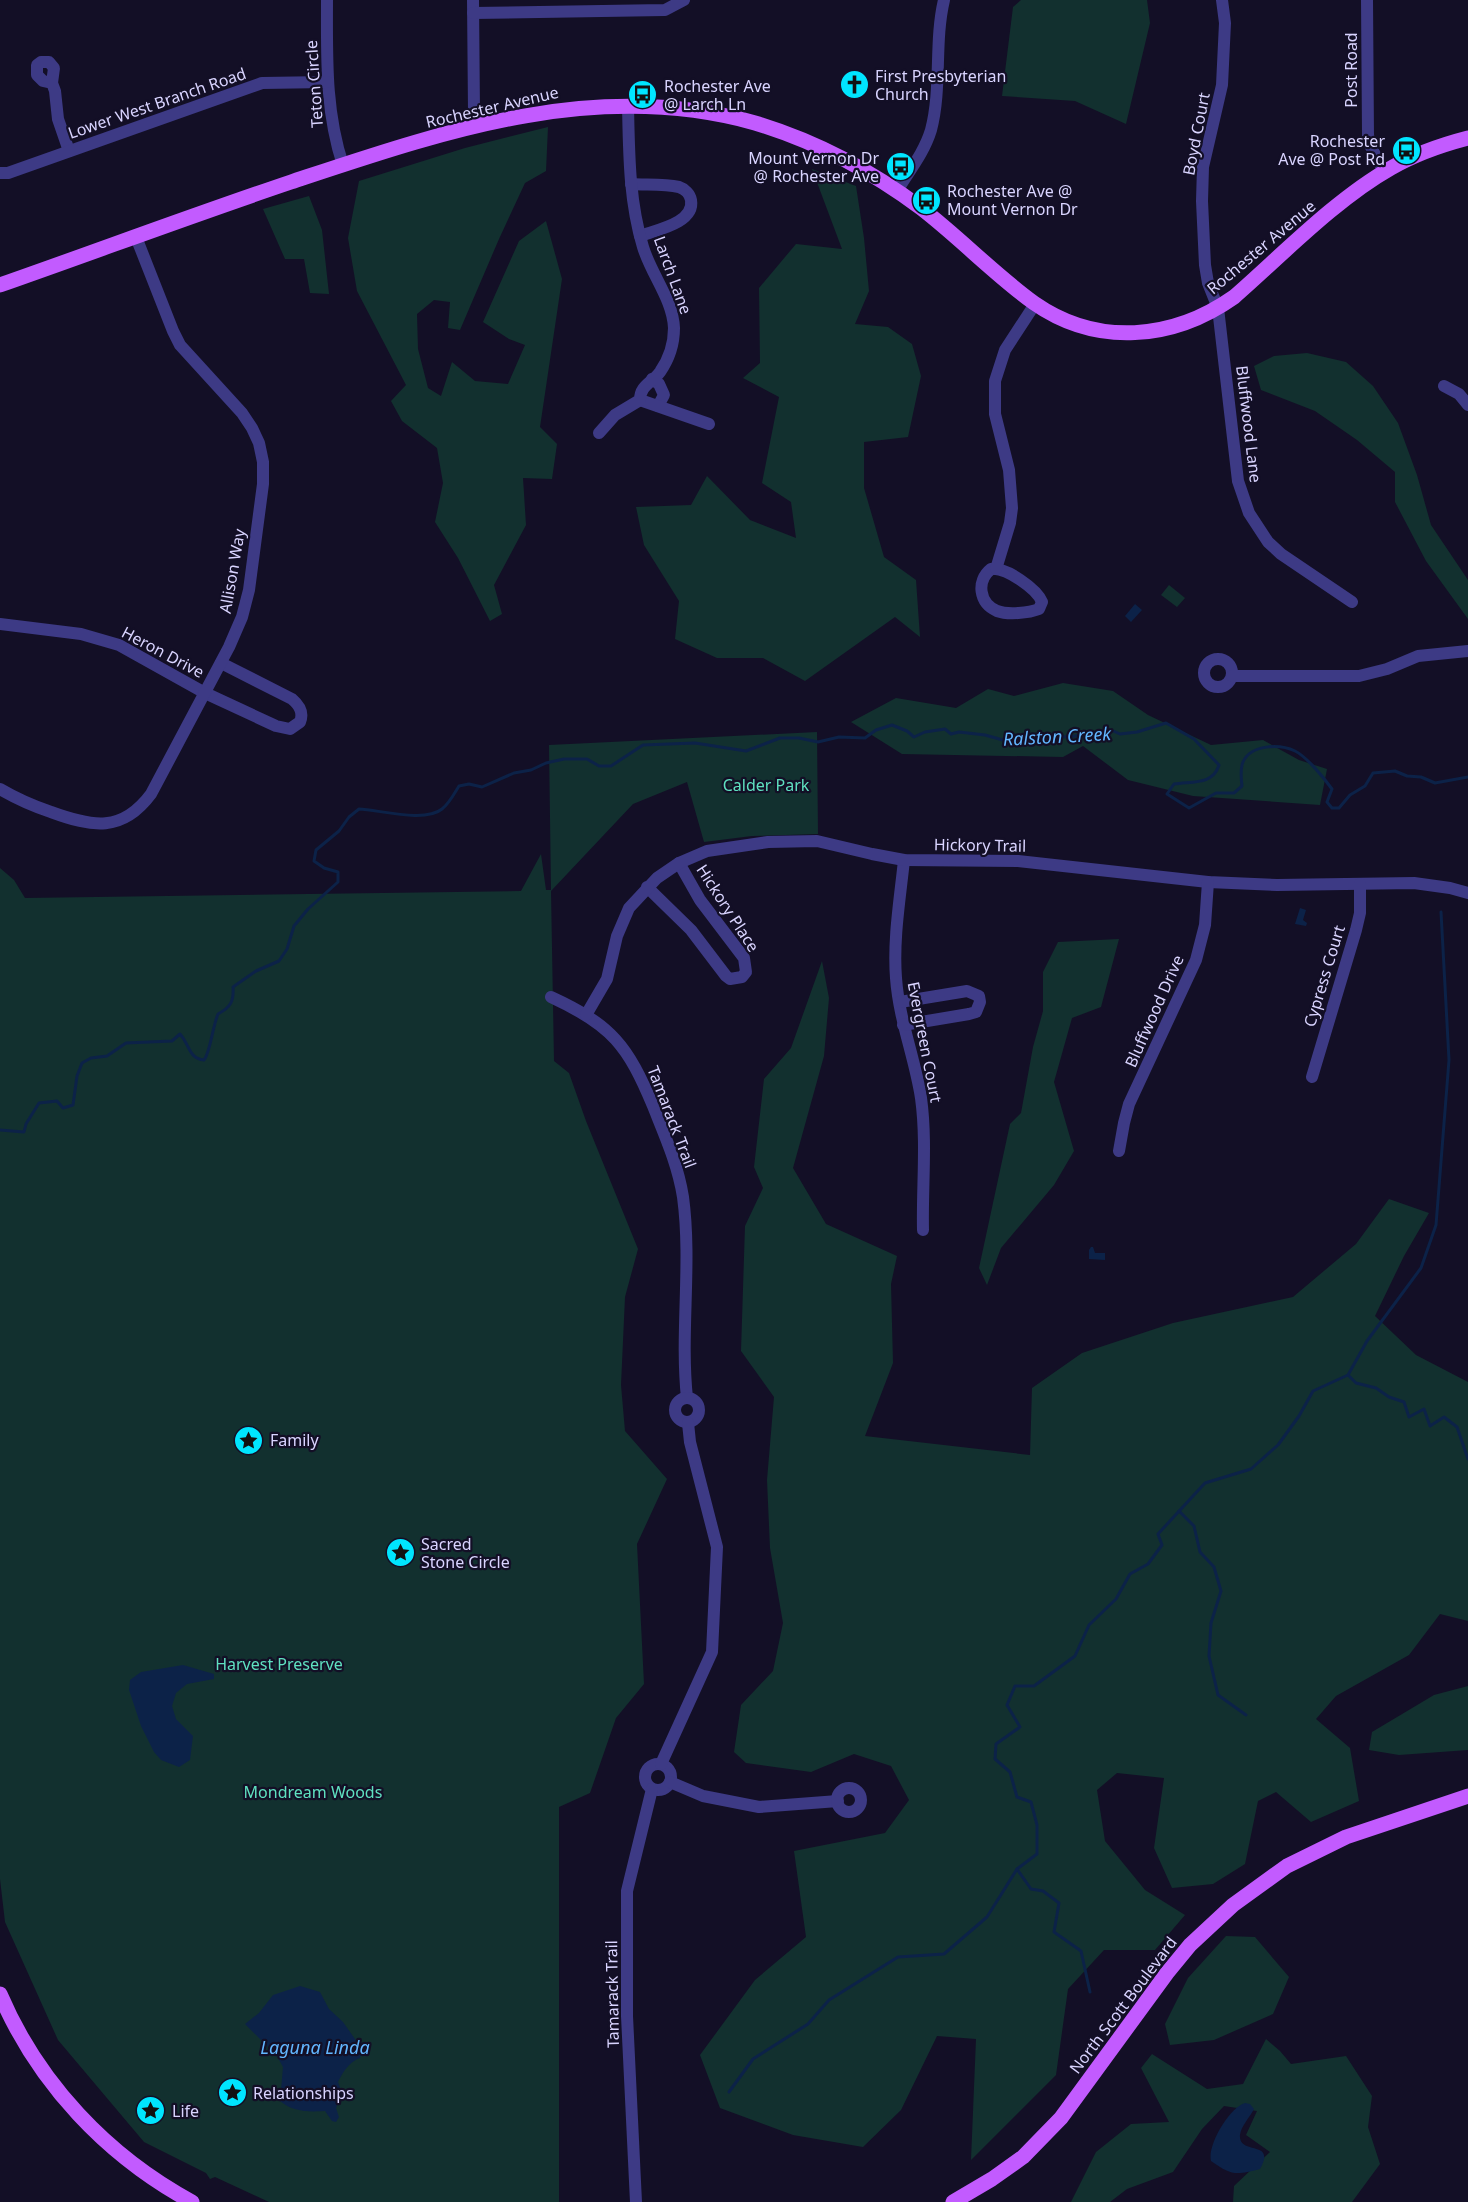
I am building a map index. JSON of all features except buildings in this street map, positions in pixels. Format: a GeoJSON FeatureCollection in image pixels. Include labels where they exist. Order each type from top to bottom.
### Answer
{"type":"FeatureCollection","features":[{"type":"Feature","properties":{"kind":"main road","name":"Rochester Avenue"},"geometry":{"type":"LineString","coordinates":[[0,285],[343,165],[479,126],[562,109],[628,105],[690,110],[755,124],[818,146],[848,161],[897,191],[948,229],[1035,304],[1070,322],[1086,327],[1120,333],[1154,332],[1203,316],[1234,297],[1344,201],[1384,172],[1432,149],[1468,138]]}},
{"type":"Feature","properties":{"kind":"main road","name":"North Scott Boulevard"},"geometry":{"type":"LineString","coordinates":[[953,2202],[1023,2157],[1061,2118],[1167,1973],[1190,1945],[1233,1905],[1287,1866],[1346,1837],[1468,1796]]}},
{"type":"Feature","properties":{"kind":"main road"},"geometry":{"type":"LineString","coordinates":[[0,1994],[22,2038],[40,2067],[82,2118],[128,2160],[192,2202]]}},
{"type":"Feature","properties":{"kind":"street","name":"Teton Circle"},"geometry":{"type":"LineString","coordinates":[[327,0],[327,82],[330,114],[343,165]]}},
{"type":"Feature","properties":{"kind":"street"},"geometry":{"type":"LineString","coordinates":[[479,126],[474,112],[473,6],[665,10],[684,0]]}},
{"type":"Feature","properties":{"kind":"street"},"geometry":{"type":"LineString","coordinates":[[897,191],[918,160],[931,130],[944,0]]}},
{"type":"Feature","properties":{"kind":"street","name":"Boyd Court"},"geometry":{"type":"LineString","coordinates":[[1218,308],[1204,265],[1202,201],[1203,167],[1222,85],[1225,23],[1222,0]]}},
{"type":"Feature","properties":{"kind":"street","name":"Post Road"},"geometry":{"type":"LineString","coordinates":[[1367,0],[1368,135],[1370,145],[1384,172]]}},
{"type":"Feature","properties":{"kind":"street","name":"Lower West Branch Road"},"geometry":{"type":"LineString","coordinates":[[0,173],[8,173],[262,83],[327,82]]}},
{"type":"Feature","properties":{"kind":"street"},"geometry":{"type":"LineString","coordinates":[[52,83],[58,119],[69,151]]}},
{"type":"Feature","properties":{"kind":"street","name":"Larch Lane"},"geometry":{"type":"LineString","coordinates":[[598,433],[615,415],[640,400],[642,389],[659,373],[671,350],[674,325],[668,304],[649,264],[640,236],[631,184],[628,105]]}},
{"type":"Feature","properties":{"kind":"street"},"geometry":{"type":"LineString","coordinates":[[631,184],[681,188],[690,196],[692,202],[691,209],[682,220],[640,236]]}},
{"type":"Feature","properties":{"kind":"street","name":"Allison Way"},"geometry":{"type":"LineString","coordinates":[[0,789],[20,801],[77,822],[99,824],[120,820],[142,806],[151,794],[220,663],[242,617],[249,590],[262,484],[263,462],[259,443],[242,412],[180,345],[136,237]]}},
{"type":"Feature","properties":{"kind":"street"},"geometry":{"type":"LineString","coordinates":[[996,569],[1010,523],[1012,488],[1010,470],[996,420],[994,398],[996,381],[1005,350],[1035,304]]}},
{"type":"Feature","properties":{"kind":"street","name":"Bluffwood Lane"},"geometry":{"type":"LineString","coordinates":[[1218,308],[1238,481],[1249,513],[1258,528],[1281,554],[1352,602]]}},
{"type":"Feature","properties":{"kind":"street"},"geometry":{"type":"LineString","coordinates":[[652,379],[659,384],[664,395],[658,406]]}},
{"type":"Feature","properties":{"kind":"street"},"geometry":{"type":"LineString","coordinates":[[1444,386],[1460,394],[1468,405]]}},
{"type":"Feature","properties":{"kind":"street"},"geometry":{"type":"LineString","coordinates":[[640,400],[709,423]]}},
{"type":"Feature","properties":{"kind":"street"},"geometry":{"type":"LineString","coordinates":[[991,569],[996,569],[1035,590],[1042,602],[1039,609],[1000,612],[991,607],[981,594],[980,585],[985,574],[991,569]]}},
{"type":"Feature","properties":{"kind":"street","name":"Heron Drive"},"geometry":{"type":"LineString","coordinates":[[0,624],[81,634],[119,645],[205,693],[283,729],[295,727],[300,722],[299,705],[292,699],[220,663]]}},
{"type":"Feature","properties":{"kind":"street"},"geometry":{"type":"LineString","coordinates":[[1232,676],[1359,676],[1387,669],[1419,656],[1468,651]]}},
{"type":"Feature","properties":{"kind":"street","name":"Hickory Trail"},"geometry":{"type":"LineString","coordinates":[[586,1015],[607,979],[622,923],[629,908],[647,887],[679,863],[707,851],[768,842],[804,839],[904,860],[1018,861],[1208,882],[1277,885],[1430,884],[1468,893]]}},
{"type":"Feature","properties":{"kind":"street","name":"Evergreen Court"},"geometry":{"type":"LineString","coordinates":[[904,860],[895,957],[903,1025],[921,1098],[924,1131],[923,1230]]}},
{"type":"Feature","properties":{"kind":"street","name":"Hickory Place"},"geometry":{"type":"LineString","coordinates":[[647,887],[691,930],[726,976],[730,979],[742,977],[746,972],[744,958],[706,908],[679,863]]}},
{"type":"Feature","properties":{"kind":"street","name":"Bluffwood Drive"},"geometry":{"type":"LineString","coordinates":[[1119,1151],[1129,1104],[1202,943],[1208,882]]}},
{"type":"Feature","properties":{"kind":"street","name":"Cypress Court"},"geometry":{"type":"LineString","coordinates":[[1312,1077],[1356,930],[1360,913],[1360,884]]}},
{"type":"Feature","properties":{"kind":"street"},"geometry":{"type":"LineString","coordinates":[[900,1002],[967,991],[979,996],[980,1002],[976,1012],[903,1025]]}},
{"type":"Feature","properties":{"kind":"street","name":"Tamarack Trail"},"geometry":{"type":"LineString","coordinates":[[551,997],[586,1015],[612,1036],[635,1065],[665,1135],[679,1176],[686,1233],[687,1398],[696,1402],[699,1411],[697,1418],[688,1423],[690,1442],[717,1547],[712,1652],[662,1764]]}},
{"type":"Feature","properties":{"kind":"street"},"geometry":{"type":"LineString","coordinates":[[662,1764],[670,1773],[670,1782],[665,1789],[652,1789],[645,1779],[646,1771],[653,1765],[662,1764]]}},
{"type":"Feature","properties":{"kind":"street"},"geometry":{"type":"LineString","coordinates":[[670,1782],[703,1796],[759,1807],[837,1801]]}},
{"type":"Feature","properties":{"kind":"street","name":"Tamarack Trail"},"geometry":{"type":"LineString","coordinates":[[636,2202],[627,2016],[627,1891],[652,1789]]}},
{"type":"Feature","properties":{"kind":"green space"},"geometry":{"type":"Polygon","coordinates":[[[1021,0],[1147,0],[1150,23],[1126,124],[1075,101],[1002,96],[1013,7],[1021,0]]]}},
{"type":"Feature","properties":{"kind":"green space"},"geometry":{"type":"Polygon","coordinates":[[[548,127],[546,171],[525,183],[460,330],[448,328],[450,302],[434,300],[417,314],[418,349],[428,388],[441,396],[452,362],[475,381],[508,384],[525,345],[509,339],[483,322],[519,241],[546,221],[562,279],[540,427],[557,444],[552,479],[523,478],[526,525],[494,585],[502,614],[490,621],[458,558],[435,522],[443,483],[437,448],[402,421],[391,401],[406,385],[357,291],[348,238],[359,181],[465,148],[548,127]]]}},
{"type":"Feature","properties":{"kind":"green space"},"geometry":{"type":"Polygon","coordinates":[[[812,169],[856,186],[869,291],[855,324],[888,327],[912,344],[921,376],[908,437],[864,442],[864,488],[884,557],[916,580],[920,637],[895,617],[805,681],[763,658],[717,658],[675,639],[679,601],[644,545],[636,507],[691,505],[707,476],[750,520],[796,538],[791,502],[762,483],[779,397],[743,378],[760,363],[759,288],[796,244],[842,249],[812,169]]]}},
{"type":"Feature","properties":{"kind":"green space"},"geometry":{"type":"Polygon","coordinates":[[[309,196],[322,230],[329,294],[310,293],[304,259],[285,259],[263,209],[309,196]]]}},
{"type":"Feature","properties":{"kind":"green space"},"geometry":{"type":"Polygon","coordinates":[[[1307,353],[1346,362],[1373,386],[1398,423],[1417,475],[1431,525],[1468,580],[1468,619],[1426,561],[1395,502],[1395,472],[1357,440],[1315,411],[1261,390],[1254,366],[1274,356],[1307,353]]]}},
{"type":"Feature","properties":{"kind":"green space"},"geometry":{"type":"Polygon","coordinates":[[[1169,585],[1185,598],[1177,607],[1161,595],[1169,585]]]}},
{"type":"Feature","properties":{"kind":"green space"},"geometry":{"type":"Polygon","coordinates":[[[1063,683],[1113,691],[1148,715],[1211,745],[1263,740],[1299,760],[1327,769],[1320,805],[1193,796],[1128,780],[1083,746],[1063,757],[902,754],[851,722],[896,698],[956,708],[988,689],[1014,696],[1063,683]]]}},
{"type":"Feature","properties":{"kind":"green space","name":"Harvest Preserve"},"geometry":{"type":"Polygon","coordinates":[[[817,732],[818,834],[752,836],[704,842],[687,782],[633,804],[551,891],[554,1061],[569,1073],[638,1249],[625,1297],[621,1385],[625,1431],[667,1479],[637,1544],[644,1684],[616,1718],[590,1793],[559,1807],[559,2202],[269,2202],[215,2177],[210,2179],[206,2173],[144,2142],[58,2040],[5,1922],[0,1879],[0,868],[14,880],[25,898],[521,891],[541,854],[546,890],[551,890],[549,745],[817,732]]]}},
{"type":"Feature","properties":{"kind":"green space"},"geometry":{"type":"Polygon","coordinates":[[[1119,939],[1101,1007],[1072,1018],[1054,1082],[1074,1151],[1054,1185],[1001,1248],[987,1285],[979,1268],[1010,1124],[1021,1113],[1033,1047],[1043,1011],[1043,972],[1058,942],[1119,939]]]}},
{"type":"Feature","properties":{"kind":"green space"},"geometry":{"type":"Polygon","coordinates":[[[822,961],[829,998],[824,1056],[793,1168],[826,1224],[897,1256],[891,1284],[893,1363],[865,1436],[1030,1455],[1032,1388],[1082,1353],[1173,1323],[1293,1297],[1356,1244],[1389,1199],[1429,1213],[1404,1256],[1375,1316],[1416,1355],[1468,1382],[1468,1621],[1440,1614],[1409,1655],[1336,1696],[1316,1719],[1350,1748],[1359,1801],[1311,1822],[1276,1792],[1258,1801],[1245,1864],[1213,1884],[1172,1888],[1154,1848],[1164,1778],[1117,1773],[1097,1790],[1105,1841],[1145,1890],[1185,1915],[1155,1950],[1104,1950],[1068,1989],[1056,2075],[971,2160],[976,2039],[937,2036],[901,2110],[863,2147],[793,2135],[720,2108],[700,2055],[755,1980],[806,1937],[794,1851],[885,1833],[909,1800],[891,1766],[854,1754],[811,1772],[746,1763],[734,1752],[741,1705],[773,1671],[783,1623],[770,1548],[767,1480],[774,1397],[741,1351],[745,1226],[763,1188],[754,1167],[764,1079],[791,1048],[822,961]]]}},
{"type":"Feature","properties":{"kind":"green space"},"geometry":{"type":"Polygon","coordinates":[[[1468,1686],[1468,1750],[1399,1755],[1369,1750],[1372,1732],[1434,1695],[1468,1686]]]}},
{"type":"Feature","properties":{"kind":"green space"},"geometry":{"type":"Polygon","coordinates":[[[1226,1936],[1255,1937],[1289,1977],[1273,2014],[1214,2040],[1170,2045],[1165,2024],[1188,1978],[1226,1936]]]}},
{"type":"Feature","properties":{"kind":"green space"},"geometry":{"type":"Polygon","coordinates":[[[1266,2039],[1291,2064],[1346,2056],[1372,2096],[1368,2127],[1380,2164],[1352,2202],[1233,2202],[1234,2186],[1270,2152],[1246,2135],[1257,2111],[1224,2106],[1202,2129],[1173,2172],[1127,2189],[1110,2202],[1071,2202],[1096,2152],[1131,2124],[1169,2122],[1141,2068],[1152,2054],[1207,2089],[1243,2084],[1266,2039]]]}},
{"type":"Feature","properties":{"kind":"water"},"geometry":{"type":"Polygon","coordinates":[[[1135,604],[1142,610],[1131,622],[1125,616],[1135,604]]]}},
{"type":"Feature","properties":{"kind":"water"},"geometry":{"type":"Polygon","coordinates":[[[1300,908],[1306,910],[1303,920],[1307,923],[1306,926],[1295,924],[1300,908]]]}},
{"type":"Feature","properties":{"kind":"water"},"geometry":{"type":"Polygon","coordinates":[[[1091,1247],[1095,1253],[1105,1253],[1105,1260],[1089,1259],[1091,1247]]]}},
{"type":"Feature","properties":{"kind":"water"},"geometry":{"type":"Polygon","coordinates":[[[183,1665],[214,1674],[214,1679],[187,1684],[176,1693],[172,1706],[176,1719],[193,1736],[190,1760],[179,1767],[161,1760],[154,1752],[141,1726],[129,1690],[130,1680],[141,1672],[183,1665]]]}},
{"type":"Feature","properties":{"kind":"water","name":"Laguna Linda"},"geometry":{"type":"Polygon","coordinates":[[[300,1986],[320,1992],[329,2009],[343,2022],[362,2049],[360,2058],[344,2071],[338,2082],[342,2093],[336,2108],[339,2117],[336,2122],[332,2121],[325,2111],[301,2110],[280,2101],[283,2067],[277,2056],[245,2024],[259,2013],[273,1995],[300,1986]]]}},
{"type":"Feature","properties":{"kind":"water"},"geometry":{"type":"Polygon","coordinates":[[[1245,2103],[1250,2104],[1254,2109],[1242,2128],[1241,2141],[1261,2151],[1264,2154],[1264,2160],[1260,2169],[1234,2173],[1211,2161],[1211,2154],[1216,2137],[1227,2119],[1245,2103]]]}},
{"type":"Feature","properties":{"kind":"waterway","name":"Ralston Creek"},"geometry":{"type":"LineString","coordinates":[[0,1130],[24,1132],[26,1124],[39,1103],[57,1101],[63,1108],[73,1105],[77,1076],[82,1063],[91,1058],[107,1056],[126,1043],[172,1041],[180,1034],[192,1054],[204,1060],[218,1014],[231,1003],[233,987],[256,971],[279,961],[287,949],[294,926],[308,909],[338,882],[338,872],[324,868],[314,861],[316,850],[339,831],[349,817],[359,809],[402,815],[434,813],[447,804],[459,786],[469,784],[482,787],[514,773],[531,770],[546,763],[564,759],[587,759],[599,766],[611,766],[643,745],[695,743],[746,751],[780,738],[799,738],[818,742],[839,737],[865,738],[876,730],[892,725],[907,731],[914,737],[925,732],[945,729],[951,734],[959,732],[985,735],[1010,742],[1033,735],[1069,737],[1111,730],[1120,734],[1137,732],[1166,723],[1194,739],[1219,765],[1212,776],[1207,779],[1174,784],[1167,794],[1189,808],[1216,793],[1234,793],[1242,786],[1241,768],[1247,756],[1266,747],[1282,747],[1295,751],[1305,758],[1332,789],[1327,802],[1332,808],[1339,808],[1350,795],[1365,786],[1373,773],[1395,771],[1435,783],[1468,777]]}},
{"type":"Feature","properties":{"kind":"waterway"},"geometry":{"type":"LineString","coordinates":[[1090,1992],[1081,1951],[1054,1932],[1059,1903],[1043,1891],[1031,1889],[1017,1869],[1037,1854],[1037,1825],[1031,1802],[1017,1797],[1010,1772],[995,1759],[996,1744],[1020,1727],[1007,1705],[1015,1686],[1034,1686],[1075,1656],[1089,1625],[1116,1599],[1130,1574],[1148,1564],[1162,1545],[1158,1534],[1205,1483],[1251,1469],[1278,1445],[1299,1416],[1313,1391],[1348,1375],[1367,1341],[1421,1268],[1436,1225],[1449,1060],[1441,912]]}},
{"type":"Feature","properties":{"kind":"waterway"},"geometry":{"type":"LineString","coordinates":[[1348,1375],[1356,1383],[1376,1388],[1389,1397],[1404,1402],[1409,1417],[1424,1409],[1430,1426],[1444,1417],[1457,1427],[1468,1459]]}},
{"type":"Feature","properties":{"kind":"waterway"},"geometry":{"type":"LineString","coordinates":[[1179,1511],[1194,1526],[1200,1552],[1214,1567],[1221,1591],[1211,1623],[1209,1656],[1218,1695],[1246,1715]]}},
{"type":"Feature","properties":{"kind":"waterway"},"geometry":{"type":"LineString","coordinates":[[729,2092],[753,2059],[808,2024],[829,2000],[898,1957],[944,1954],[987,1917],[1017,1869]]}},
{"type":"Feature","properties":{"kind":"place","name":"First Presbyterian Church"},"geometry":{"type":"Point","coordinates":[854,85]}},
{"type":"Feature","properties":{"kind":"place","name":"Rochester Ave @ Larch Ln"},"geometry":{"type":"Point","coordinates":[643,95]}},
{"type":"Feature","properties":{"kind":"place","name":"Rochester Ave @ Post Rd"},"geometry":{"type":"Point","coordinates":[1406,150]}},
{"type":"Feature","properties":{"kind":"place","name":"Mount Vernon Dr @ Rochester Ave"},"geometry":{"type":"Point","coordinates":[900,167]}},
{"type":"Feature","properties":{"kind":"place","name":"Rochester Ave @ Mount Vernon Dr"},"geometry":{"type":"Point","coordinates":[926,200]}},
{"type":"Feature","properties":{"kind":"place","name":"Family"},"geometry":{"type":"Point","coordinates":[249,1440]}},
{"type":"Feature","properties":{"kind":"place","name":"Sacred Stone Circle"},"geometry":{"type":"Point","coordinates":[400,1553]}},
{"type":"Feature","properties":{"kind":"place","name":"Relationships"},"geometry":{"type":"Point","coordinates":[232,2093]}},
{"type":"Feature","properties":{"kind":"place","name":"Life"},"geometry":{"type":"Point","coordinates":[151,2111]}},
{"type":"Feature","properties":{"kind":"park label","name":"Calder Park"},"geometry":{"type":"Point","coordinates":[766,785]}},
{"type":"Feature","properties":{"kind":"park label","name":"Mondream Woods"},"geometry":{"type":"Point","coordinates":[313,1792]}}]}
